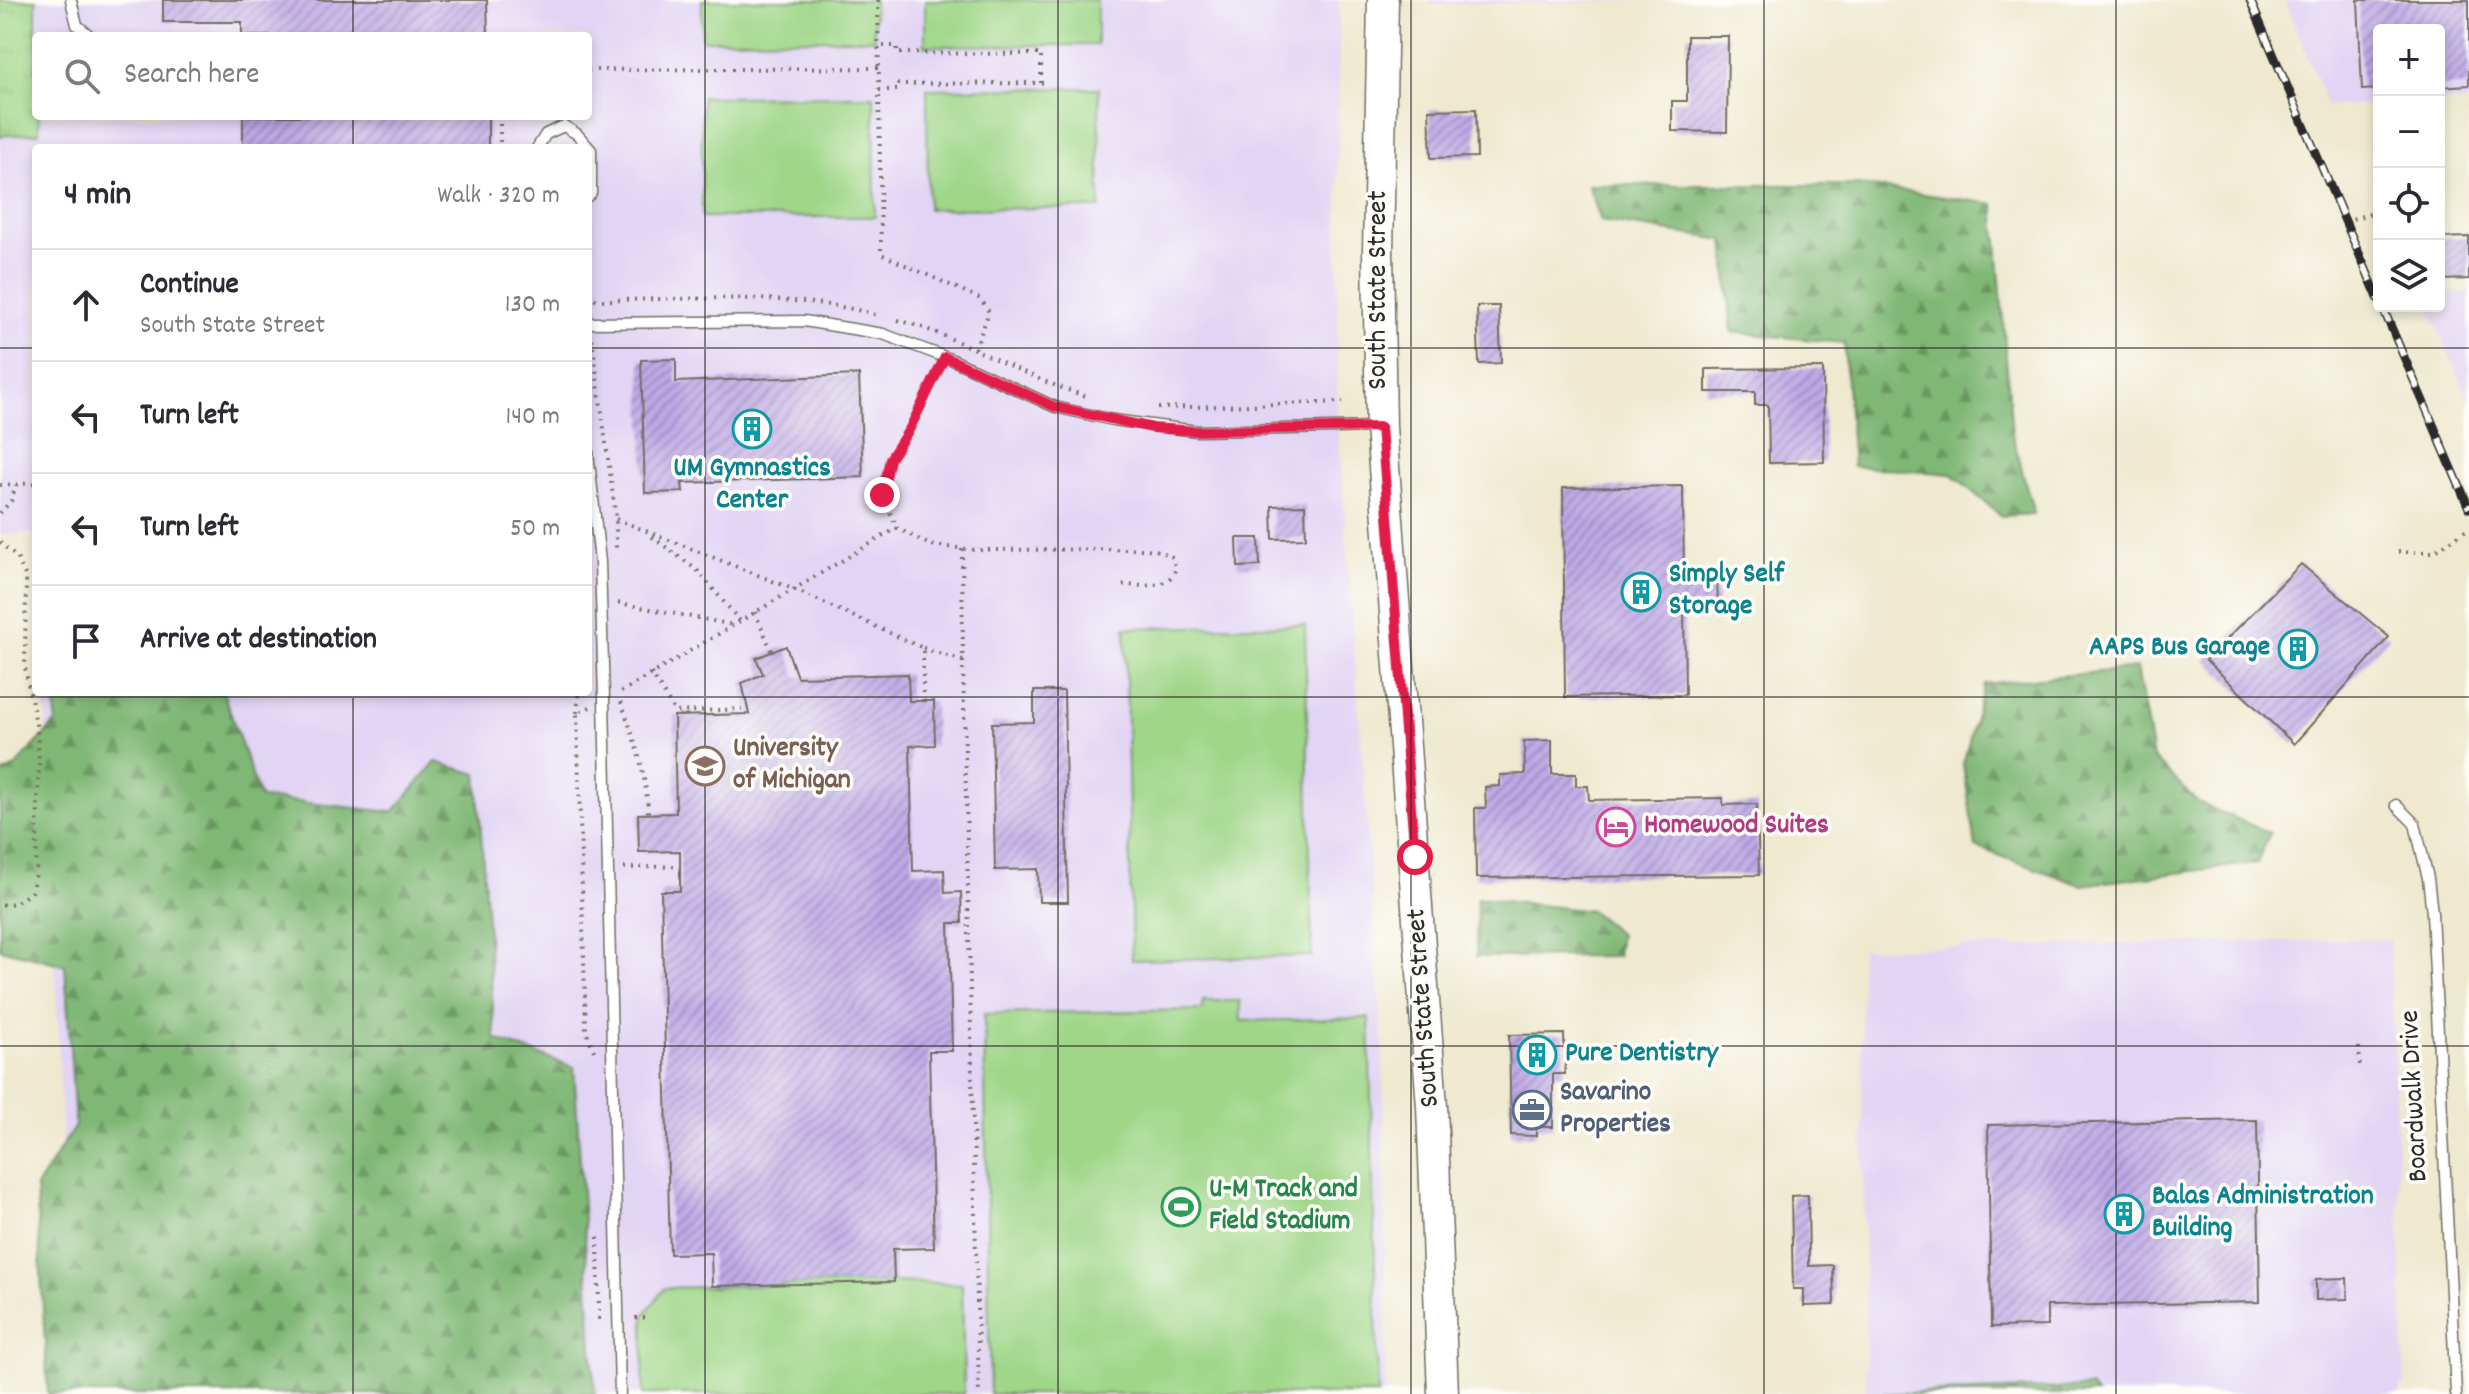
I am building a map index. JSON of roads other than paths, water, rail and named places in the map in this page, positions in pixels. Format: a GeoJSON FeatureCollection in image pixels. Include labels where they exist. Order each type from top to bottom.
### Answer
{"type":"FeatureCollection","features":[{"type":"Feature","properties":{"kind":"main road","name":"South State Street"},"geometry":{"type":"LineString","coordinates":[[1383,0],[1378,251],[1381,427],[1432,1106],[1443,1394]]}},
{"type":"Feature","properties":{"kind":"lane"},"geometry":{"type":"LineString","coordinates":[[71,0],[77,25],[85,32]]}},
{"type":"Feature","properties":{"kind":"lane"},"geometry":{"type":"LineString","coordinates":[[540,144],[546,134],[564,126],[586,144]]}},
{"type":"Feature","properties":{"kind":"lane"},"geometry":{"type":"LineString","coordinates":[[592,323],[804,321],[883,334],[945,357],[1055,407],[1153,428],[1197,431],[1381,427]]}},
{"type":"Feature","properties":{"kind":"lane"},"geometry":{"type":"LineString","coordinates":[[592,485],[600,562],[620,1394]]}},
{"type":"Feature","properties":{"kind":"lane","name":"Boardwalk Drive"},"geometry":{"type":"LineString","coordinates":[[2396,805],[2415,824],[2428,878],[2432,913],[2456,1394]]}},
{"type":"Feature","properties":{"kind":"railway"},"geometry":{"type":"LineString","coordinates":[[2250,0],[2373,286]]}},
{"type":"Feature","properties":{"kind":"railway"},"geometry":{"type":"LineString","coordinates":[[2385,312],[2469,508]]}},
{"type":"Feature","properties":{"kind":"place","name":"UM Gymnastics Center"},"geometry":{"type":"Point","coordinates":[752,429]}},
{"type":"Feature","properties":{"kind":"place","name":"Simply Self Storage"},"geometry":{"type":"Point","coordinates":[1641,592]}},
{"type":"Feature","properties":{"kind":"place","name":"AAPS Bus Garage"},"geometry":{"type":"Point","coordinates":[2298,649]}},
{"type":"Feature","properties":{"kind":"place","name":"University of Michigan"},"geometry":{"type":"Point","coordinates":[705,766]}},
{"type":"Feature","properties":{"kind":"place","name":"Homewood Suites"},"geometry":{"type":"Point","coordinates":[1616,827]}},
{"type":"Feature","properties":{"kind":"place","name":"Pure Dentistry"},"geometry":{"type":"Point","coordinates":[1537,1055]}},
{"type":"Feature","properties":{"kind":"place","name":"Savarino Properties"},"geometry":{"type":"Point","coordinates":[1532,1110]}},
{"type":"Feature","properties":{"kind":"place","name":"U-M Track and Field Stadium"},"geometry":{"type":"Point","coordinates":[1181,1207]}},
{"type":"Feature","properties":{"kind":"place","name":"Balas Administration Building"},"geometry":{"type":"Point","coordinates":[2124,1214]}}]}
